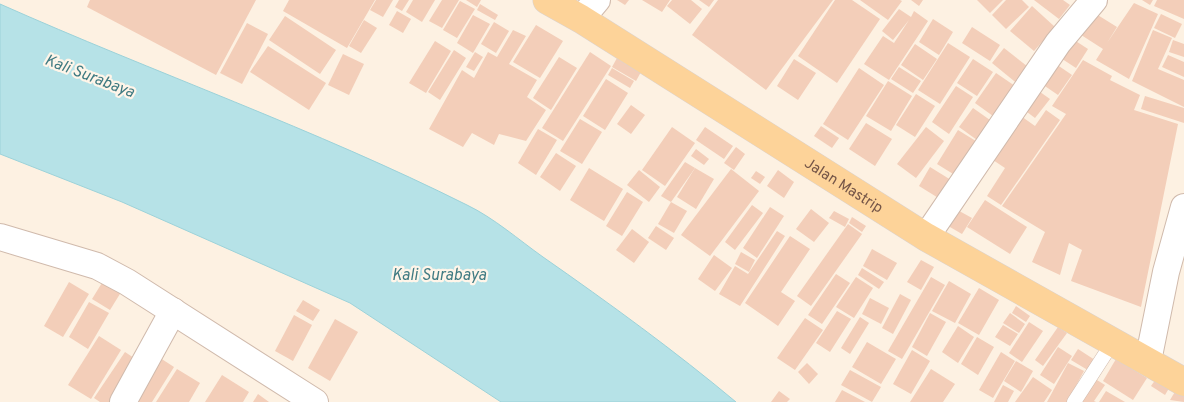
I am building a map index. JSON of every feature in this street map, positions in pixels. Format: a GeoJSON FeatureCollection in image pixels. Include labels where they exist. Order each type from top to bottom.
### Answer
{"type":"FeatureCollection","features":[{"type":"Feature","properties":{"kind":"main road","name":"Jalan Mastrip"},"geometry":{"type":"LineString","coordinates":[[547,0],[589,10],[926,237],[1184,382]]}},
{"type":"Feature","properties":{"kind":"street"},"geometry":{"type":"LineString","coordinates":[[926,237],[1058,43],[1094,0]]}},
{"type":"Feature","properties":{"kind":"street"},"geometry":{"type":"LineString","coordinates":[[1148,361],[1166,272],[1184,207]]}},
{"type":"Feature","properties":{"kind":"street"},"geometry":{"type":"LineString","coordinates":[[0,237],[97,266],[173,311],[315,402]]}},
{"type":"Feature","properties":{"kind":"street"},"geometry":{"type":"LineString","coordinates":[[123,402],[173,311]]}},
{"type":"Feature","properties":{"kind":"lane"},"geometry":{"type":"LineString","coordinates":[[1074,402],[1112,342]]}},
{"type":"Feature","properties":{"kind":"water","name":"Kali Surabaya"},"geometry":{"type":"Polygon","coordinates":[[[0,4],[352,151],[477,210],[641,328],[736,402],[501,402],[350,303],[122,202],[0,154],[0,4]]]}},
{"type":"Feature","properties":{"kind":"building"},"geometry":{"type":"Polygon","coordinates":[[[90,0],[256,0],[216,75],[87,7],[90,0]]]}},
{"type":"Feature","properties":{"kind":"building"},"geometry":{"type":"Polygon","coordinates":[[[289,0],[375,0],[347,48],[283,11],[289,0]]]}},
{"type":"Feature","properties":{"kind":"building"},"geometry":{"type":"Polygon","coordinates":[[[376,0],[393,0],[383,17],[370,10],[376,0]]]}},
{"type":"Feature","properties":{"kind":"building"},"geometry":{"type":"Polygon","coordinates":[[[399,0],[409,0],[402,11],[395,7],[399,0]]]}},
{"type":"Feature","properties":{"kind":"building"},"geometry":{"type":"Polygon","coordinates":[[[413,0],[435,0],[422,22],[406,12],[413,0]]]}},
{"type":"Feature","properties":{"kind":"building"},"geometry":{"type":"Polygon","coordinates":[[[442,0],[459,0],[442,28],[429,21],[442,0]]]}},
{"type":"Feature","properties":{"kind":"building"},"geometry":{"type":"Polygon","coordinates":[[[466,0],[481,0],[477,7],[466,0]]]}},
{"type":"Feature","properties":{"kind":"building"},"geometry":{"type":"Polygon","coordinates":[[[617,0],[629,0],[625,5],[617,0]]]}},
{"type":"Feature","properties":{"kind":"building"},"geometry":{"type":"Polygon","coordinates":[[[642,0],[670,0],[662,12],[642,0]]]}},
{"type":"Feature","properties":{"kind":"building"},"geometry":{"type":"Polygon","coordinates":[[[672,0],[691,0],[702,9],[690,24],[667,6],[672,0]]]}},
{"type":"Feature","properties":{"kind":"building"},"geometry":{"type":"Polygon","coordinates":[[[699,0],[714,0],[709,7],[699,0]]]}},
{"type":"Feature","properties":{"kind":"building"},"geometry":{"type":"Polygon","coordinates":[[[718,0],[833,0],[766,90],[692,35],[718,0]]]}},
{"type":"Feature","properties":{"kind":"building"},"geometry":{"type":"Polygon","coordinates":[[[835,0],[852,0],[880,19],[837,83],[798,56],[835,0]]]}},
{"type":"Feature","properties":{"kind":"building"},"geometry":{"type":"Polygon","coordinates":[[[860,0],[900,0],[902,1],[888,20],[860,0]]]}},
{"type":"Feature","properties":{"kind":"building"},"geometry":{"type":"Polygon","coordinates":[[[911,0],[923,0],[919,6],[911,0]]]}},
{"type":"Feature","properties":{"kind":"building"},"geometry":{"type":"Polygon","coordinates":[[[977,0],[1003,0],[990,13],[977,0]]]}},
{"type":"Feature","properties":{"kind":"building"},"geometry":{"type":"Polygon","coordinates":[[[1006,0],[1022,0],[1029,7],[1006,29],[992,15],[1006,0]]]}},
{"type":"Feature","properties":{"kind":"building"},"geometry":{"type":"Polygon","coordinates":[[[1034,0],[1063,0],[1070,5],[1059,19],[1034,0]]]}},
{"type":"Feature","properties":{"kind":"building"},"geometry":{"type":"Polygon","coordinates":[[[1142,0],[1153,0],[1150,5],[1142,0]]]}},
{"type":"Feature","properties":{"kind":"building"},"geometry":{"type":"Polygon","coordinates":[[[1157,0],[1184,0],[1184,19],[1154,6],[1157,0]]]}},
{"type":"Feature","properties":{"kind":"building"},"geometry":{"type":"Polygon","coordinates":[[[460,1],[475,9],[457,38],[443,30],[460,1]]]}},
{"type":"Feature","properties":{"kind":"building"},"geometry":{"type":"Polygon","coordinates":[[[1134,3],[1158,14],[1129,79],[1096,60],[1103,49],[1075,31],[1088,9],[1117,27],[1107,43],[1134,3]]]}},
{"type":"Feature","properties":{"kind":"building"},"geometry":{"type":"Polygon","coordinates":[[[480,4],[498,15],[495,20],[477,10],[480,4]]]}},
{"type":"Feature","properties":{"kind":"building"},"geometry":{"type":"Polygon","coordinates":[[[1032,6],[1055,27],[1034,51],[1010,31],[1032,6]]]}},
{"type":"Feature","properties":{"kind":"building"},"geometry":{"type":"Polygon","coordinates":[[[899,9],[911,17],[914,11],[928,21],[889,80],[864,64],[883,36],[894,43],[909,20],[893,40],[882,31],[899,9]]]}},
{"type":"Feature","properties":{"kind":"building"},"geometry":{"type":"Polygon","coordinates":[[[397,11],[411,19],[403,33],[389,25],[397,11]]]}},
{"type":"Feature","properties":{"kind":"building"},"geometry":{"type":"Polygon","coordinates":[[[1161,14],[1182,24],[1175,38],[1154,28],[1161,14]]]}},
{"type":"Feature","properties":{"kind":"building"},"geometry":{"type":"Polygon","coordinates":[[[473,15],[490,24],[473,53],[457,43],[473,15]]]}},
{"type":"Feature","properties":{"kind":"building"},"geometry":{"type":"Polygon","coordinates":[[[285,16],[336,50],[320,74],[269,40],[285,16]]]}},
{"type":"Feature","properties":{"kind":"building"},"geometry":{"type":"Polygon","coordinates":[[[933,19],[953,32],[939,55],[919,42],[933,19]]]}},
{"type":"Feature","properties":{"kind":"building"},"geometry":{"type":"Polygon","coordinates":[[[364,20],[377,28],[361,53],[349,46],[364,20]]]}},
{"type":"Feature","properties":{"kind":"building"},"geometry":{"type":"Polygon","coordinates":[[[494,22],[509,31],[496,53],[481,44],[494,22]]]}},
{"type":"Feature","properties":{"kind":"building"},"geometry":{"type":"Polygon","coordinates":[[[247,23],[268,34],[242,84],[220,73],[247,23]]]}},
{"type":"Feature","properties":{"kind":"building"},"geometry":{"type":"Polygon","coordinates":[[[536,25],[563,41],[540,78],[513,62],[536,25]]]}},
{"type":"Feature","properties":{"kind":"building"},"geometry":{"type":"Polygon","coordinates":[[[972,27],[1000,45],[990,61],[962,43],[972,27]]]}},
{"type":"Feature","properties":{"kind":"building"},"geometry":{"type":"Polygon","coordinates":[[[513,30],[526,36],[509,64],[537,80],[527,97],[546,110],[526,141],[499,134],[494,145],[472,133],[463,147],[429,129],[462,70],[474,78],[488,52],[497,57],[513,30]]]}},
{"type":"Feature","properties":{"kind":"building"},"geometry":{"type":"Polygon","coordinates":[[[1153,30],[1172,38],[1158,69],[1184,80],[1184,107],[1132,81],[1153,30]]]}},
{"type":"Feature","properties":{"kind":"building"},"geometry":{"type":"Polygon","coordinates":[[[1068,36],[1088,49],[1076,68],[1056,55],[1068,36]]]}},
{"type":"Feature","properties":{"kind":"building"},"geometry":{"type":"Polygon","coordinates":[[[1173,40],[1184,44],[1184,57],[1169,52],[1173,40]]]}},
{"type":"Feature","properties":{"kind":"building"},"geometry":{"type":"Polygon","coordinates":[[[435,41],[451,51],[426,93],[409,83],[435,41]]]}},
{"type":"Feature","properties":{"kind":"building"},"geometry":{"type":"Polygon","coordinates":[[[948,43],[970,57],[940,104],[918,90],[948,43]]]}},
{"type":"Feature","properties":{"kind":"building"},"geometry":{"type":"Polygon","coordinates":[[[915,44],[937,59],[923,80],[901,65],[915,44]]]}},
{"type":"Feature","properties":{"kind":"building"},"geometry":{"type":"Polygon","coordinates":[[[268,46],[326,83],[309,110],[250,72],[268,46]]]}},
{"type":"Feature","properties":{"kind":"building"},"geometry":{"type":"Polygon","coordinates":[[[1004,48],[1032,70],[1019,85],[992,63],[1004,48]]]}},
{"type":"Feature","properties":{"kind":"building"},"geometry":{"type":"Polygon","coordinates":[[[454,50],[466,58],[440,100],[428,92],[454,50]]]}},
{"type":"Feature","properties":{"kind":"building"},"geometry":{"type":"Polygon","coordinates":[[[475,52],[483,57],[474,71],[466,67],[475,52]]]}},
{"type":"Feature","properties":{"kind":"building"},"geometry":{"type":"Polygon","coordinates":[[[590,52],[611,66],[563,141],[542,128],[590,52]]]}},
{"type":"Feature","properties":{"kind":"building"},"geometry":{"type":"Polygon","coordinates":[[[343,54],[364,64],[349,95],[328,85],[343,54]]]}},
{"type":"Feature","properties":{"kind":"building"},"geometry":{"type":"Polygon","coordinates":[[[1168,55],[1184,62],[1184,77],[1162,67],[1168,55]]]}},
{"type":"Feature","properties":{"kind":"building"},"geometry":{"type":"Polygon","coordinates":[[[559,57],[577,68],[551,110],[533,98],[559,57]]]}},
{"type":"Feature","properties":{"kind":"building"},"geometry":{"type":"Polygon","coordinates":[[[617,58],[641,72],[636,81],[612,67],[617,58]]]}},
{"type":"Feature","properties":{"kind":"building"},"geometry":{"type":"Polygon","coordinates":[[[794,59],[816,73],[798,100],[777,86],[794,59]]]}},
{"type":"Feature","properties":{"kind":"building"},"geometry":{"type":"Polygon","coordinates":[[[973,59],[993,72],[977,96],[957,83],[973,59]]]}},
{"type":"Feature","properties":{"kind":"building"},"geometry":{"type":"Polygon","coordinates":[[[1083,60],[1112,76],[1110,80],[1140,95],[1134,110],[1178,124],[1141,307],[1071,281],[1082,250],[1069,243],[1060,275],[1032,262],[1045,232],[1002,206],[1066,114],[1052,106],[1083,60]]]}},
{"type":"Feature","properties":{"kind":"building"},"geometry":{"type":"Polygon","coordinates":[[[1053,62],[1072,75],[1058,95],[1039,82],[1053,62]]]}},
{"type":"Feature","properties":{"kind":"building"},"geometry":{"type":"Polygon","coordinates":[[[899,67],[921,81],[913,93],[891,79],[899,67]]]}},
{"type":"Feature","properties":{"kind":"building"},"geometry":{"type":"Polygon","coordinates":[[[612,68],[634,81],[630,88],[608,75],[612,68]]]}},
{"type":"Feature","properties":{"kind":"building"},"geometry":{"type":"Polygon","coordinates":[[[859,68],[884,85],[848,140],[823,124],[859,68]]]}},
{"type":"Feature","properties":{"kind":"building"},"geometry":{"type":"Polygon","coordinates":[[[996,73],[1015,86],[993,116],[975,103],[996,73]]]}},
{"type":"Feature","properties":{"kind":"building"},"geometry":{"type":"Polygon","coordinates":[[[606,79],[628,93],[605,130],[583,116],[606,79]]]}},
{"type":"Feature","properties":{"kind":"building"},"geometry":{"type":"Polygon","coordinates":[[[888,81],[912,96],[891,131],[866,116],[888,81]]]}},
{"type":"Feature","properties":{"kind":"building"},"geometry":{"type":"Polygon","coordinates":[[[956,86],[973,97],[949,134],[932,122],[956,86]]]}},
{"type":"Feature","properties":{"kind":"building"},"geometry":{"type":"Polygon","coordinates":[[[1033,87],[1050,99],[1035,118],[1019,106],[1033,87]]]}},
{"type":"Feature","properties":{"kind":"building"},"geometry":{"type":"Polygon","coordinates":[[[916,94],[935,106],[915,137],[896,125],[916,94]]]}},
{"type":"Feature","properties":{"kind":"building"},"geometry":{"type":"Polygon","coordinates":[[[1145,96],[1184,108],[1184,123],[1141,109],[1145,96]]]}},
{"type":"Feature","properties":{"kind":"building"},"geometry":{"type":"Polygon","coordinates":[[[631,105],[645,115],[631,134],[617,124],[631,105]]]}},
{"type":"Feature","properties":{"kind":"building"},"geometry":{"type":"Polygon","coordinates":[[[973,108],[990,120],[977,140],[959,127],[973,108]]]}},
{"type":"Feature","properties":{"kind":"building"},"geometry":{"type":"Polygon","coordinates":[[[1046,110],[1060,120],[1001,205],[987,196],[1005,168],[984,154],[1014,111],[1035,126],[1046,110]]]}},
{"type":"Feature","properties":{"kind":"building"},"geometry":{"type":"Polygon","coordinates":[[[580,119],[602,132],[582,164],[560,151],[580,119]]]}},
{"type":"Feature","properties":{"kind":"building"},"geometry":{"type":"Polygon","coordinates":[[[866,123],[892,139],[875,166],[849,149],[866,123]]]}},
{"type":"Feature","properties":{"kind":"building"},"geometry":{"type":"Polygon","coordinates":[[[821,126],[839,138],[832,148],[814,136],[821,126]]]}},
{"type":"Feature","properties":{"kind":"building"},"geometry":{"type":"Polygon","coordinates":[[[672,127],[695,143],[665,186],[642,170],[672,127]]]}},
{"type":"Feature","properties":{"kind":"building"},"geometry":{"type":"Polygon","coordinates":[[[705,127],[733,146],[724,159],[696,140],[705,127]]]}},
{"type":"Feature","properties":{"kind":"building"},"geometry":{"type":"Polygon","coordinates":[[[926,127],[944,141],[916,178],[897,164],[926,127]]]}},
{"type":"Feature","properties":{"kind":"building"},"geometry":{"type":"Polygon","coordinates":[[[538,129],[557,140],[536,175],[518,163],[538,129]]]}},
{"type":"Feature","properties":{"kind":"building"},"geometry":{"type":"Polygon","coordinates":[[[958,130],[979,143],[958,177],[937,164],[958,130]]]}},
{"type":"Feature","properties":{"kind":"building"},"geometry":{"type":"Polygon","coordinates":[[[736,147],[745,154],[734,170],[724,163],[736,147]]]}},
{"type":"Feature","properties":{"kind":"building"},"geometry":{"type":"Polygon","coordinates":[[[696,149],[709,159],[704,165],[691,156],[696,149]]]}},
{"type":"Feature","properties":{"kind":"building"},"geometry":{"type":"Polygon","coordinates":[[[556,153],[576,166],[560,191],[540,177],[556,153]]]}},
{"type":"Feature","properties":{"kind":"building"},"geometry":{"type":"Polygon","coordinates":[[[685,162],[695,168],[671,202],[661,196],[685,162]]]}},
{"type":"Feature","properties":{"kind":"building"},"geometry":{"type":"Polygon","coordinates":[[[930,167],[951,180],[940,199],[919,186],[930,167]]]}},
{"type":"Feature","properties":{"kind":"building"},"geometry":{"type":"Polygon","coordinates":[[[589,168],[623,189],[604,221],[570,200],[589,168]]]}},
{"type":"Feature","properties":{"kind":"building"},"geometry":{"type":"Polygon","coordinates":[[[695,168],[714,179],[696,209],[677,197],[695,168]]]}},
{"type":"Feature","properties":{"kind":"building"},"geometry":{"type":"Polygon","coordinates":[[[731,169],[759,191],[710,256],[681,235],[731,169]]]}},
{"type":"Feature","properties":{"kind":"building"},"geometry":{"type":"Polygon","coordinates":[[[639,170],[660,187],[649,202],[627,185],[639,170]]]}},
{"type":"Feature","properties":{"kind":"building"},"geometry":{"type":"Polygon","coordinates":[[[778,170],[794,182],[784,198],[767,186],[778,170]]]}},
{"type":"Feature","properties":{"kind":"building"},"geometry":{"type":"Polygon","coordinates":[[[756,171],[765,177],[760,184],[751,178],[756,171]]]}},
{"type":"Feature","properties":{"kind":"building"},"geometry":{"type":"Polygon","coordinates":[[[627,192],[643,202],[622,236],[606,226],[627,192]]]}},
{"type":"Feature","properties":{"kind":"building"},"geometry":{"type":"Polygon","coordinates":[[[985,200],[1027,227],[1010,254],[967,227],[985,200]]]}},
{"type":"Feature","properties":{"kind":"building"},"geometry":{"type":"Polygon","coordinates":[[[671,202],[687,211],[674,233],[658,224],[671,202]]]}},
{"type":"Feature","properties":{"kind":"building"},"geometry":{"type":"Polygon","coordinates":[[[752,205],[763,213],[735,250],[725,242],[752,205]]]}},
{"type":"Feature","properties":{"kind":"building"},"geometry":{"type":"Polygon","coordinates":[[[770,207],[784,216],[757,258],[743,248],[770,207]]]}},
{"type":"Feature","properties":{"kind":"building"},"geometry":{"type":"Polygon","coordinates":[[[952,207],[972,218],[962,234],[943,223],[952,207]]]}},
{"type":"Feature","properties":{"kind":"building"},"geometry":{"type":"Polygon","coordinates":[[[811,209],[829,223],[814,242],[796,229],[811,209]]]}},
{"type":"Feature","properties":{"kind":"building"},"geometry":{"type":"Polygon","coordinates":[[[834,211],[849,219],[845,227],[829,218],[834,211]]]}},
{"type":"Feature","properties":{"kind":"building"},"geometry":{"type":"Polygon","coordinates":[[[852,217],[866,226],[862,232],[849,223],[852,217]]]}},
{"type":"Feature","properties":{"kind":"building"},"geometry":{"type":"Polygon","coordinates":[[[848,224],[862,234],[811,306],[797,296],[848,224]]]}},
{"type":"Feature","properties":{"kind":"building"},"geometry":{"type":"Polygon","coordinates":[[[656,226],[674,238],[666,250],[648,238],[656,226]]]}},
{"type":"Feature","properties":{"kind":"building"},"geometry":{"type":"Polygon","coordinates":[[[632,229],[649,242],[634,263],[616,250],[632,229]]]}},
{"type":"Feature","properties":{"kind":"building"},"geometry":{"type":"Polygon","coordinates":[[[777,231],[785,236],[740,306],[719,294],[735,266],[748,274],[777,231]]]}},
{"type":"Feature","properties":{"kind":"building"},"geometry":{"type":"Polygon","coordinates":[[[790,236],[810,249],[781,292],[795,301],[778,326],[745,303],[790,236]]]}},
{"type":"Feature","properties":{"kind":"building"},"geometry":{"type":"Polygon","coordinates":[[[872,249],[897,263],[887,280],[863,266],[872,249]]]}},
{"type":"Feature","properties":{"kind":"building"},"geometry":{"type":"Polygon","coordinates":[[[741,252],[755,260],[749,272],[735,264],[741,252]]]}},
{"type":"Feature","properties":{"kind":"building"},"geometry":{"type":"Polygon","coordinates":[[[714,255],[732,268],[715,291],[698,279],[714,255]]]}},
{"type":"Feature","properties":{"kind":"building"},"geometry":{"type":"Polygon","coordinates":[[[921,260],[934,267],[921,290],[907,282],[921,260]]]}},
{"type":"Feature","properties":{"kind":"building"},"geometry":{"type":"Polygon","coordinates":[[[862,268],[884,282],[879,289],[858,275],[862,268]]]}},
{"type":"Feature","properties":{"kind":"building"},"geometry":{"type":"Polygon","coordinates":[[[836,274],[850,283],[822,324],[808,315],[836,274]]]}},
{"type":"Feature","properties":{"kind":"building"},"geometry":{"type":"Polygon","coordinates":[[[856,277],[873,288],[854,318],[836,307],[856,277]]]}},
{"type":"Feature","properties":{"kind":"building"},"geometry":{"type":"Polygon","coordinates":[[[931,277],[945,285],[902,359],[888,351],[931,277]]]}},
{"type":"Feature","properties":{"kind":"building"},"geometry":{"type":"Polygon","coordinates":[[[105,278],[123,289],[110,310],[92,299],[105,278]]]}},
{"type":"Feature","properties":{"kind":"building"},"geometry":{"type":"Polygon","coordinates":[[[949,281],[971,294],[955,323],[932,311],[949,281]]]}},
{"type":"Feature","properties":{"kind":"building"},"geometry":{"type":"Polygon","coordinates":[[[69,282],[89,294],[63,337],[44,326],[69,282]]]}},
{"type":"Feature","properties":{"kind":"building"},"geometry":{"type":"Polygon","coordinates":[[[979,288],[999,300],[979,335],[958,323],[979,288]]]}},
{"type":"Feature","properties":{"kind":"building"},"geometry":{"type":"Polygon","coordinates":[[[900,294],[911,300],[893,334],[882,328],[900,294]]]}},
{"type":"Feature","properties":{"kind":"building"},"geometry":{"type":"Polygon","coordinates":[[[870,298],[889,308],[881,324],[862,314],[870,298]]]}},
{"type":"Feature","properties":{"kind":"building"},"geometry":{"type":"Polygon","coordinates":[[[303,300],[320,310],[313,321],[296,311],[303,300]]]}},
{"type":"Feature","properties":{"kind":"building"},"geometry":{"type":"Polygon","coordinates":[[[89,302],[109,313],[88,349],[69,337],[89,302]]]}},
{"type":"Feature","properties":{"kind":"building"},"geometry":{"type":"Polygon","coordinates":[[[1016,306],[1030,316],[1026,322],[1012,313],[1016,306]]]}},
{"type":"Feature","properties":{"kind":"building"},"geometry":{"type":"Polygon","coordinates":[[[837,311],[851,319],[830,352],[816,343],[837,311]]]}},
{"type":"Feature","properties":{"kind":"building"},"geometry":{"type":"Polygon","coordinates":[[[930,313],[946,322],[927,356],[912,347],[930,313]]]}},
{"type":"Feature","properties":{"kind":"building"},"geometry":{"type":"Polygon","coordinates":[[[1010,313],[1025,324],[1019,333],[1003,323],[1010,313]]]}},
{"type":"Feature","properties":{"kind":"building"},"geometry":{"type":"Polygon","coordinates":[[[294,315],[312,325],[293,361],[275,351],[294,315]]]}},
{"type":"Feature","properties":{"kind":"building"},"geometry":{"type":"Polygon","coordinates":[[[860,317],[869,323],[850,354],[841,348],[860,317]]]}},
{"type":"Feature","properties":{"kind":"building"},"geometry":{"type":"Polygon","coordinates":[[[805,318],[823,330],[795,370],[777,358],[805,318]]]}},
{"type":"Feature","properties":{"kind":"building"},"geometry":{"type":"Polygon","coordinates":[[[335,319],[358,332],[330,381],[308,368],[335,319]]]}},
{"type":"Feature","properties":{"kind":"building"},"geometry":{"type":"Polygon","coordinates":[[[1029,322],[1043,331],[1022,362],[1009,353],[1029,322]]]}},
{"type":"Feature","properties":{"kind":"building"},"geometry":{"type":"Polygon","coordinates":[[[1003,325],[1018,334],[1010,346],[995,337],[1003,325]]]}},
{"type":"Feature","properties":{"kind":"building"},"geometry":{"type":"Polygon","coordinates":[[[958,326],[974,337],[958,363],[942,352],[958,326]]]}},
{"type":"Feature","properties":{"kind":"building"},"geometry":{"type":"Polygon","coordinates":[[[1058,327],[1067,333],[1043,366],[1035,360],[1058,327]]]}},
{"type":"Feature","properties":{"kind":"building"},"geometry":{"type":"Polygon","coordinates":[[[99,336],[121,350],[91,399],[68,385],[99,336]]]}},
{"type":"Feature","properties":{"kind":"building"},"geometry":{"type":"Polygon","coordinates":[[[977,337],[994,347],[978,375],[961,364],[977,337]]]}},
{"type":"Feature","properties":{"kind":"building"},"geometry":{"type":"Polygon","coordinates":[[[867,342],[896,359],[881,384],[852,367],[867,342]]]}},
{"type":"Feature","properties":{"kind":"building"},"geometry":{"type":"Polygon","coordinates":[[[1058,347],[1072,356],[1054,384],[1040,375],[1058,347]]]}},
{"type":"Feature","properties":{"kind":"building"},"geometry":{"type":"Polygon","coordinates":[[[1078,349],[1098,362],[1091,372],[1071,360],[1078,349]]]}},
{"type":"Feature","properties":{"kind":"building"},"geometry":{"type":"Polygon","coordinates":[[[912,350],[930,361],[911,394],[893,384],[912,350]]]}},
{"type":"Feature","properties":{"kind":"building"},"geometry":{"type":"Polygon","coordinates":[[[125,352],[140,362],[114,402],[100,402],[94,398],[125,352]]]}},
{"type":"Feature","properties":{"kind":"building"},"geometry":{"type":"Polygon","coordinates":[[[1001,352],[1015,361],[993,398],[979,390],[1001,352]]]}},
{"type":"Feature","properties":{"kind":"building"},"geometry":{"type":"Polygon","coordinates":[[[154,354],[174,367],[152,402],[131,402],[154,354]]]}},
{"type":"Feature","properties":{"kind":"building"},"geometry":{"type":"Polygon","coordinates":[[[1116,359],[1147,378],[1133,400],[1103,381],[1116,359]]]}},
{"type":"Feature","properties":{"kind":"building"},"geometry":{"type":"Polygon","coordinates":[[[1016,361],[1033,371],[1021,392],[1004,381],[1016,361]]]}},
{"type":"Feature","properties":{"kind":"building"},"geometry":{"type":"Polygon","coordinates":[[[807,363],[818,374],[809,384],[798,372],[807,363]]]}},
{"type":"Feature","properties":{"kind":"building"},"geometry":{"type":"Polygon","coordinates":[[[1068,363],[1084,371],[1067,402],[1047,402],[1068,363]]]}},
{"type":"Feature","properties":{"kind":"building"},"geometry":{"type":"Polygon","coordinates":[[[177,369],[200,383],[189,402],[156,402],[177,369]]]}},
{"type":"Feature","properties":{"kind":"building"},"geometry":{"type":"Polygon","coordinates":[[[931,369],[955,384],[943,402],[910,402],[931,369]]]}},
{"type":"Feature","properties":{"kind":"building"},"geometry":{"type":"Polygon","coordinates":[[[850,370],[881,387],[872,402],[841,385],[850,370]]]}},
{"type":"Feature","properties":{"kind":"building"},"geometry":{"type":"Polygon","coordinates":[[[222,375],[249,392],[243,402],[205,402],[222,375]]]}},
{"type":"Feature","properties":{"kind":"building"},"geometry":{"type":"Polygon","coordinates":[[[1158,376],[1171,385],[1165,395],[1151,386],[1158,376]]]}},
{"type":"Feature","properties":{"kind":"building"},"geometry":{"type":"Polygon","coordinates":[[[1033,377],[1052,390],[1044,402],[1015,402],[1033,377]]]}},
{"type":"Feature","properties":{"kind":"building"},"geometry":{"type":"Polygon","coordinates":[[[1092,377],[1105,385],[1094,401],[1096,402],[1079,402],[1092,377]]]}},
{"type":"Feature","properties":{"kind":"building"},"geometry":{"type":"Polygon","coordinates":[[[1003,385],[1014,391],[1008,402],[994,402],[1003,385]]]}},
{"type":"Feature","properties":{"kind":"building"},"geometry":{"type":"Polygon","coordinates":[[[1179,385],[1184,388],[1184,402],[1170,400],[1179,385]]]}},
{"type":"Feature","properties":{"kind":"building"},"geometry":{"type":"Polygon","coordinates":[[[842,390],[865,402],[835,402],[842,390]]]}},
{"type":"Feature","properties":{"kind":"building"},"geometry":{"type":"Polygon","coordinates":[[[779,391],[790,399],[787,402],[771,402],[779,391]]]}},
{"type":"Feature","properties":{"kind":"building"},"geometry":{"type":"Polygon","coordinates":[[[1106,391],[1125,402],[1099,402],[1106,391]]]}},
{"type":"Feature","properties":{"kind":"building"},"geometry":{"type":"Polygon","coordinates":[[[258,394],[269,402],[253,402],[258,394]]]}}]}
